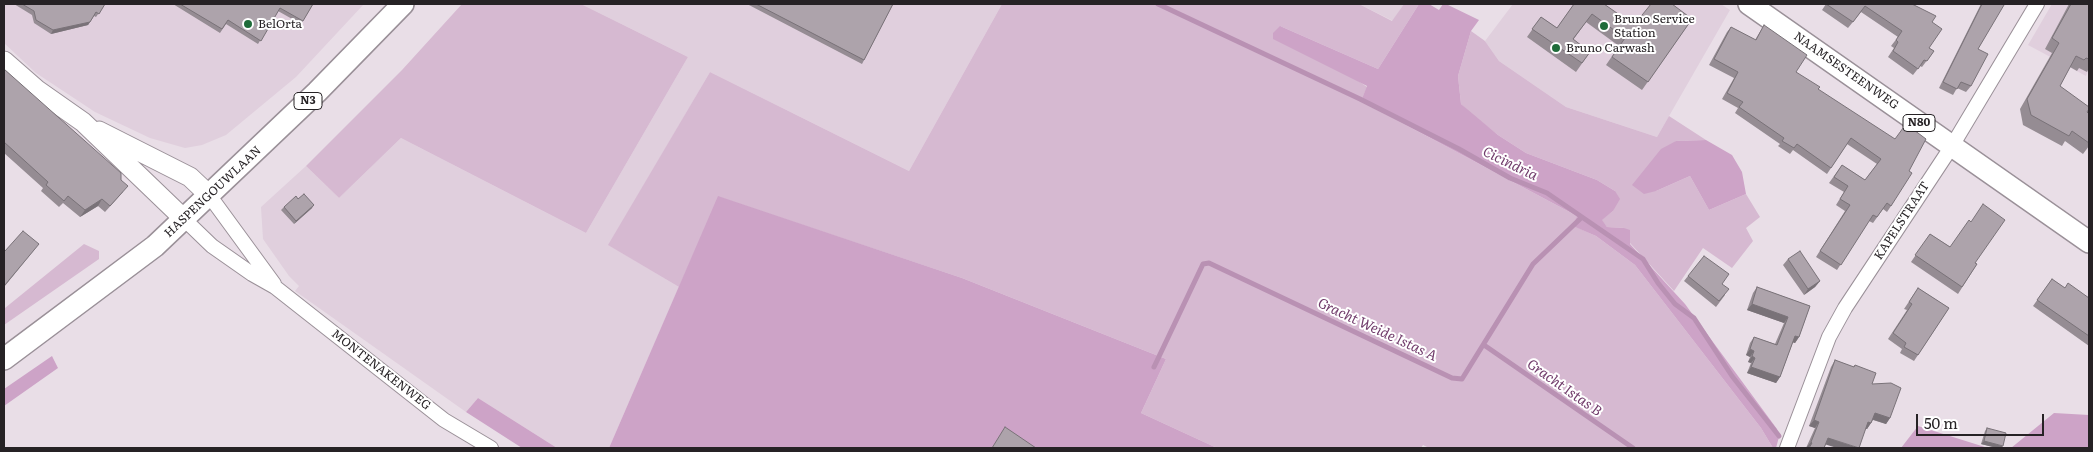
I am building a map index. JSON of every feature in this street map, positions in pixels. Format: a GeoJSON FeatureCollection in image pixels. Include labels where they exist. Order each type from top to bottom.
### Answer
{"type":"FeatureCollection","features":[{"type":"Feature","properties":{"kind":"main road","name":"HASPENGOUWLAAN"},"geometry":{"type":"LineString","coordinates":[[4,359],[155,246],[317,92],[403,4]]}},
{"type":"Feature","properties":{"kind":"main road","name":"NAAMSESTEENWEG"},"geometry":{"type":"LineString","coordinates":[[1749,4],[2089,242]]}},
{"type":"Feature","properties":{"kind":"street","name":"KAPELSTRAAT"},"geometry":{"type":"LineString","coordinates":[[1788,448],[1829,337],[1854,295],[1952,146],[2037,4]]}},
{"type":"Feature","properties":{"kind":"street","name":"MONTENAKENWEG"},"geometry":{"type":"LineString","coordinates":[[4,61],[36,89],[83,122],[190,177],[209,195],[275,287]]}},
{"type":"Feature","properties":{"kind":"street","name":"MONTENAKENWEG"},"geometry":{"type":"LineString","coordinates":[[83,122],[212,246],[252,274],[275,287],[444,420],[490,448]]}},
{"type":"Feature","properties":{"kind":"shaded area"},"geometry":{"type":"Polygon","coordinates":[[[4,4],[364,4],[296,77],[226,135],[202,145],[185,148],[150,138],[95,112],[36,73],[4,43],[4,4]]]}},
{"type":"Feature","properties":{"kind":"shaded area"},"geometry":{"type":"Polygon","coordinates":[[[462,4],[581,4],[688,57],[586,233],[401,138],[339,198],[306,166],[402,70],[462,4]]]}},
{"type":"Feature","properties":{"kind":"shaded area"},"geometry":{"type":"Polygon","coordinates":[[[581,4],[1002,4],[909,171],[710,72],[609,245],[679,287],[609,448],[557,448],[478,398],[466,412],[295,291],[299,286],[289,276],[263,239],[261,207],[306,166],[339,198],[401,138],[586,233],[688,57],[581,4]]]}},
{"type":"Feature","properties":{"kind":"shaded area"},"geometry":{"type":"Polygon","coordinates":[[[1002,4],[1359,4],[1392,21],[1404,4],[1419,4],[1378,69],[1280,26],[1367,87],[1361,101],[1577,216],[1574,226],[1596,236],[1635,265],[1761,428],[1773,448],[1429,448],[1423,445],[1421,448],[1217,448],[1141,413],[1166,359],[962,278],[719,197],[679,287],[608,245],[710,72],[909,171],[1002,4]]]}},
{"type":"Feature","properties":{"kind":"shaded area"},"geometry":{"type":"Polygon","coordinates":[[[1359,4],[1404,4],[1393,21],[1359,4]]]}},
{"type":"Feature","properties":{"kind":"shaded area"},"geometry":{"type":"Polygon","coordinates":[[[1419,4],[1429,4],[1439,10],[1443,4],[1446,4],[1479,20],[1471,31],[1458,76],[1461,104],[1498,135],[1526,153],[1597,180],[1615,191],[1620,199],[1613,211],[1602,220],[1607,227],[1630,230],[1630,244],[1685,304],[1777,429],[1779,437],[1776,448],[1773,448],[1761,428],[1635,265],[1596,236],[1573,226],[1577,216],[1361,101],[1367,86],[1273,39],[1273,33],[1280,26],[1378,69],[1419,4]]]}},
{"type":"Feature","properties":{"kind":"shaded area"},"geometry":{"type":"Polygon","coordinates":[[[1513,4],[1721,4],[1730,10],[1657,137],[1566,107],[1499,61],[1485,41],[1513,4]]]}},
{"type":"Feature","properties":{"kind":"shaded area"},"geometry":{"type":"Polygon","coordinates":[[[2052,4],[2089,4],[2089,69],[2086,76],[2028,45],[2052,4]]]}},
{"type":"Feature","properties":{"kind":"shaded area"},"geometry":{"type":"Polygon","coordinates":[[[1471,31],[1485,41],[1499,61],[1566,107],[1657,137],[1669,116],[1706,140],[1676,141],[1656,191],[1690,176],[1709,210],[1746,194],[1760,217],[1746,228],[1753,241],[1732,268],[1703,248],[1674,291],[1630,243],[1624,228],[1607,227],[1601,220],[1613,211],[1615,191],[1597,180],[1526,153],[1498,135],[1470,113],[1461,104],[1458,76],[1471,31]]]}},
{"type":"Feature","properties":{"kind":"shaded area"},"geometry":{"type":"Polygon","coordinates":[[[1706,140],[1732,155],[1742,172],[1746,194],[1709,210],[1690,176],[1656,191],[1644,194],[1632,185],[1661,149],[1676,141],[1706,140]]]}},
{"type":"Feature","properties":{"kind":"shaded area"},"geometry":{"type":"Polygon","coordinates":[[[718,196],[962,278],[1166,359],[1141,413],[1217,448],[609,448],[718,196]]]}},
{"type":"Feature","properties":{"kind":"shaded area"},"geometry":{"type":"Polygon","coordinates":[[[84,244],[99,251],[99,259],[4,325],[4,307],[84,244]]]}},
{"type":"Feature","properties":{"kind":"shaded area"},"geometry":{"type":"Polygon","coordinates":[[[52,356],[58,368],[4,406],[4,389],[52,356]]]}},
{"type":"Feature","properties":{"kind":"shaded area"},"geometry":{"type":"Polygon","coordinates":[[[478,398],[557,448],[522,448],[466,412],[478,398]]]}},
{"type":"Feature","properties":{"kind":"shaded area"},"geometry":{"type":"Polygon","coordinates":[[[2054,413],[2089,415],[2089,448],[2011,448],[2054,413]]]}},
{"type":"Feature","properties":{"kind":"shaded area"},"geometry":{"type":"Polygon","coordinates":[[[1918,426],[1988,448],[1901,448],[1918,426]]]}},
{"type":"Feature","properties":{"kind":"building"},"geometry":{"type":"Polygon","coordinates":[[[22,4],[105,4],[99,14],[96,12],[90,22],[53,30],[36,20],[34,11],[22,4]]]}},
{"type":"Feature","properties":{"kind":"building","name":"BelOrta"},"geometry":{"type":"Polygon","coordinates":[[[180,4],[313,4],[303,21],[280,8],[261,41],[228,20],[222,29],[180,4]]]}},
{"type":"Feature","properties":{"kind":"building"},"geometry":{"type":"Polygon","coordinates":[[[756,4],[893,4],[864,60],[756,4]]]}},
{"type":"Feature","properties":{"kind":"building"},"geometry":{"type":"Polygon","coordinates":[[[1574,4],[1604,4],[1634,25],[1651,4],[1672,4],[1692,19],[1648,82],[1612,57],[1625,38],[1592,14],[1573,39],[1590,52],[1582,63],[1532,29],[1541,17],[1557,28],[1574,4]]]}},
{"type":"Feature","properties":{"kind":"building"},"geometry":{"type":"Polygon","coordinates":[[[1826,4],[1912,4],[1936,16],[1932,22],[1942,29],[1929,48],[1934,51],[1918,69],[1893,51],[1898,42],[1896,40],[1902,31],[1865,6],[1853,22],[1826,4]]]}},
{"type":"Feature","properties":{"kind":"building"},"geometry":{"type":"Polygon","coordinates":[[[1982,4],[2004,5],[1978,49],[1988,54],[1971,86],[1961,82],[1957,89],[1943,82],[1982,4]]]}},
{"type":"Feature","properties":{"kind":"building"},"geometry":{"type":"Polygon","coordinates":[[[2071,4],[2089,4],[2089,59],[2086,58],[2084,60],[2076,56],[2060,86],[2089,107],[2087,112],[2089,114],[2089,143],[2072,131],[2069,136],[2031,115],[2027,99],[2059,43],[2052,38],[2071,4]]]}},
{"type":"Feature","properties":{"kind":"building"},"geometry":{"type":"Polygon","coordinates":[[[1764,25],[1807,55],[1796,72],[1820,87],[1818,89],[1895,139],[1906,124],[1926,139],[1909,171],[1912,173],[1891,206],[1887,203],[1877,217],[1873,215],[1841,265],[1820,251],[1850,205],[1840,199],[1848,186],[1834,177],[1842,165],[1865,180],[1881,159],[1851,138],[1831,168],[1797,144],[1794,148],[1782,141],[1784,138],[1739,107],[1743,102],[1727,93],[1738,72],[1714,59],[1731,27],[1756,40],[1764,25]]]}},
{"type":"Feature","properties":{"kind":"building"},"geometry":{"type":"Polygon","coordinates":[[[4,69],[121,173],[121,180],[128,186],[110,206],[102,199],[85,210],[68,196],[64,201],[46,185],[48,182],[4,142],[4,69]]]}},
{"type":"Feature","properties":{"kind":"building"},"geometry":{"type":"Polygon","coordinates":[[[304,194],[314,205],[296,221],[284,207],[296,196],[298,199],[304,194]]]}},
{"type":"Feature","properties":{"kind":"building"},"geometry":{"type":"Polygon","coordinates":[[[1983,204],[2005,220],[1975,263],[1977,264],[1962,287],[1915,255],[1930,234],[1950,247],[1983,204]]]}},
{"type":"Feature","properties":{"kind":"building"},"geometry":{"type":"Polygon","coordinates":[[[23,231],[39,244],[4,286],[4,250],[23,231]]]}},
{"type":"Feature","properties":{"kind":"building"},"geometry":{"type":"Polygon","coordinates":[[[1800,251],[1820,281],[1808,289],[1788,259],[1800,251]]]}},
{"type":"Feature","properties":{"kind":"building"},"geometry":{"type":"Polygon","coordinates":[[[1704,256],[1729,274],[1722,284],[1729,289],[1719,301],[1688,276],[1704,256]]]}},
{"type":"Feature","properties":{"kind":"building"},"geometry":{"type":"Polygon","coordinates":[[[2052,279],[2065,288],[2068,283],[2089,298],[2089,336],[2037,300],[2052,279]]]}},
{"type":"Feature","properties":{"kind":"building"},"geometry":{"type":"Polygon","coordinates":[[[1757,287],[1810,306],[1799,337],[1795,336],[1780,377],[1751,367],[1755,358],[1752,356],[1754,351],[1750,349],[1754,337],[1777,345],[1788,317],[1752,304],[1757,287]]]}},
{"type":"Feature","properties":{"kind":"building"},"geometry":{"type":"Polygon","coordinates":[[[1918,288],[1949,308],[1918,355],[1904,347],[1906,343],[1893,333],[1912,304],[1909,302],[1918,288]]]}},
{"type":"Feature","properties":{"kind":"building"},"geometry":{"type":"Polygon","coordinates":[[[1835,360],[1876,373],[1872,384],[1891,383],[1901,388],[1890,418],[1875,413],[1871,423],[1868,422],[1859,448],[1828,438],[1824,448],[1809,448],[1819,422],[1814,420],[1835,360]]]}},
{"type":"Feature","properties":{"kind":"building"},"geometry":{"type":"Polygon","coordinates":[[[1005,427],[1036,448],[992,448],[1005,427]]]}},
{"type":"Feature","properties":{"kind":"building"},"geometry":{"type":"Polygon","coordinates":[[[1987,428],[2006,433],[2003,446],[1984,441],[1987,428]]]}},
{"type":"Feature","properties":{"kind":"waterway","name":"Cicindria"},"geometry":{"type":"LineString","coordinates":[[1158,4],[1360,99],[1459,149],[1510,178],[1547,193],[1643,259],[1658,283],[1675,304],[1694,318],[1732,376],[1779,436]]}},
{"type":"Feature","properties":{"kind":"waterway","name":"Gracht Weide Istas A"},"geometry":{"type":"LineString","coordinates":[[1154,367],[1203,264],[1209,263],[1452,378],[1462,379],[1533,264],[1581,218]]}},
{"type":"Feature","properties":{"kind":"waterway","name":"Gracht Istas B"},"geometry":{"type":"LineString","coordinates":[[1484,345],[1633,448]]}},
{"type":"Feature","properties":{"kind":"place","name":"BelOrta"},"geometry":{"type":"Point","coordinates":[248,24]}},
{"type":"Feature","properties":{"kind":"place","name":"Bruno Service Station"},"geometry":{"type":"Point","coordinates":[1604,26]}},
{"type":"Feature","properties":{"kind":"place","name":"Bruno Carwash"},"geometry":{"type":"Point","coordinates":[1556,48]}}]}
